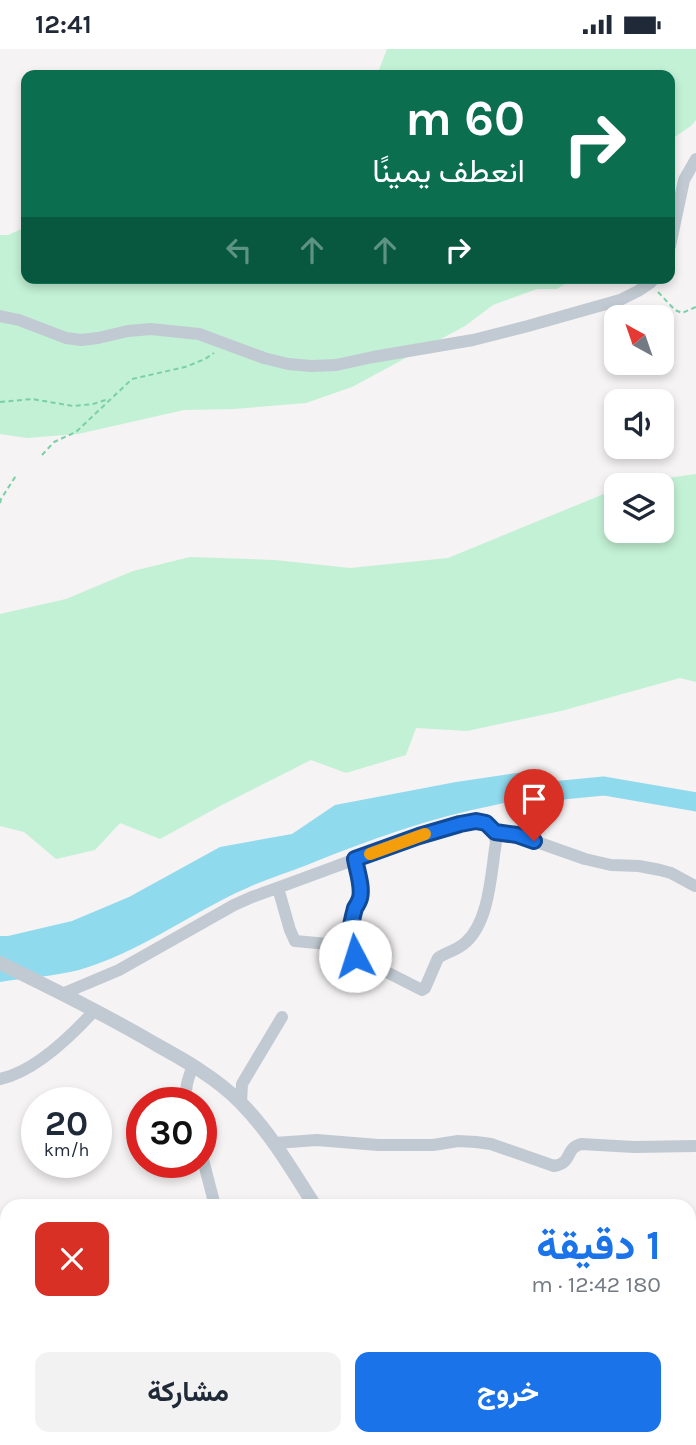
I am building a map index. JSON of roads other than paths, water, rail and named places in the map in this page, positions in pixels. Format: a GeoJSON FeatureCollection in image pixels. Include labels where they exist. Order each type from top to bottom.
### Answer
{"type":"FeatureCollection","features":[{"type":"Feature","properties":{"kind":"street"},"geometry":{"type":"LineString","coordinates":[[675,222],[684,180],[696,159]]}},
{"type":"Feature","properties":{"kind":"street"},"geometry":{"type":"LineString","coordinates":[[0,316],[19,320],[66,338],[89,339],[151,329],[199,334],[288,364],[335,365],[473,340],[528,326],[620,300],[648,284]]}},
{"type":"Feature","properties":{"kind":"street"},"geometry":{"type":"LineString","coordinates":[[62,994],[119,970],[234,905],[419,836],[476,821],[486,823],[495,832],[517,835],[585,859],[671,873],[695,886]]}},
{"type":"Feature","properties":{"kind":"street"},"geometry":{"type":"LineString","coordinates":[[355,859],[361,891],[349,941],[350,950],[355,956],[422,991],[438,958],[467,941],[479,926],[487,901],[496,842],[495,832]]}},
{"type":"Feature","properties":{"kind":"street"},"geometry":{"type":"LineString","coordinates":[[278,888],[295,941],[350,946]]}},
{"type":"Feature","properties":{"kind":"street"},"geometry":{"type":"LineString","coordinates":[[0,963],[125,1027],[224,1087],[275,1143],[311,1199]]}},
{"type":"Feature","properties":{"kind":"street"},"geometry":{"type":"LineString","coordinates":[[0,1079],[23,1070],[51,1052],[94,1011]]}},
{"type":"Feature","properties":{"kind":"street"},"geometry":{"type":"LineString","coordinates":[[241,1103],[242,1084],[282,1017]]}},
{"type":"Feature","properties":{"kind":"street"},"geometry":{"type":"LineString","coordinates":[[186,1087],[193,1066]]}},
{"type":"Feature","properties":{"kind":"street"},"geometry":{"type":"LineString","coordinates":[[275,1143],[317,1140],[378,1145],[476,1142],[491,1144],[554,1166],[569,1158],[571,1149],[580,1144],[696,1146]]}},
{"type":"Feature","properties":{"kind":"street"},"geometry":{"type":"LineString","coordinates":[[208,1178],[213,1199]]}},
{"type":"Feature","properties":{"kind":"water"},"geometry":{"type":"Polygon","coordinates":[[[537,770],[558,794],[471,810],[400,831],[254,885],[101,963],[70,972],[0,982],[0,936],[72,921],[129,897],[220,847],[292,834],[335,805],[537,770]]]}},
{"type":"Feature","properties":{"kind":"waterway"},"geometry":{"type":"LineString","coordinates":[[531,793],[604,786],[696,802]]}}]}
